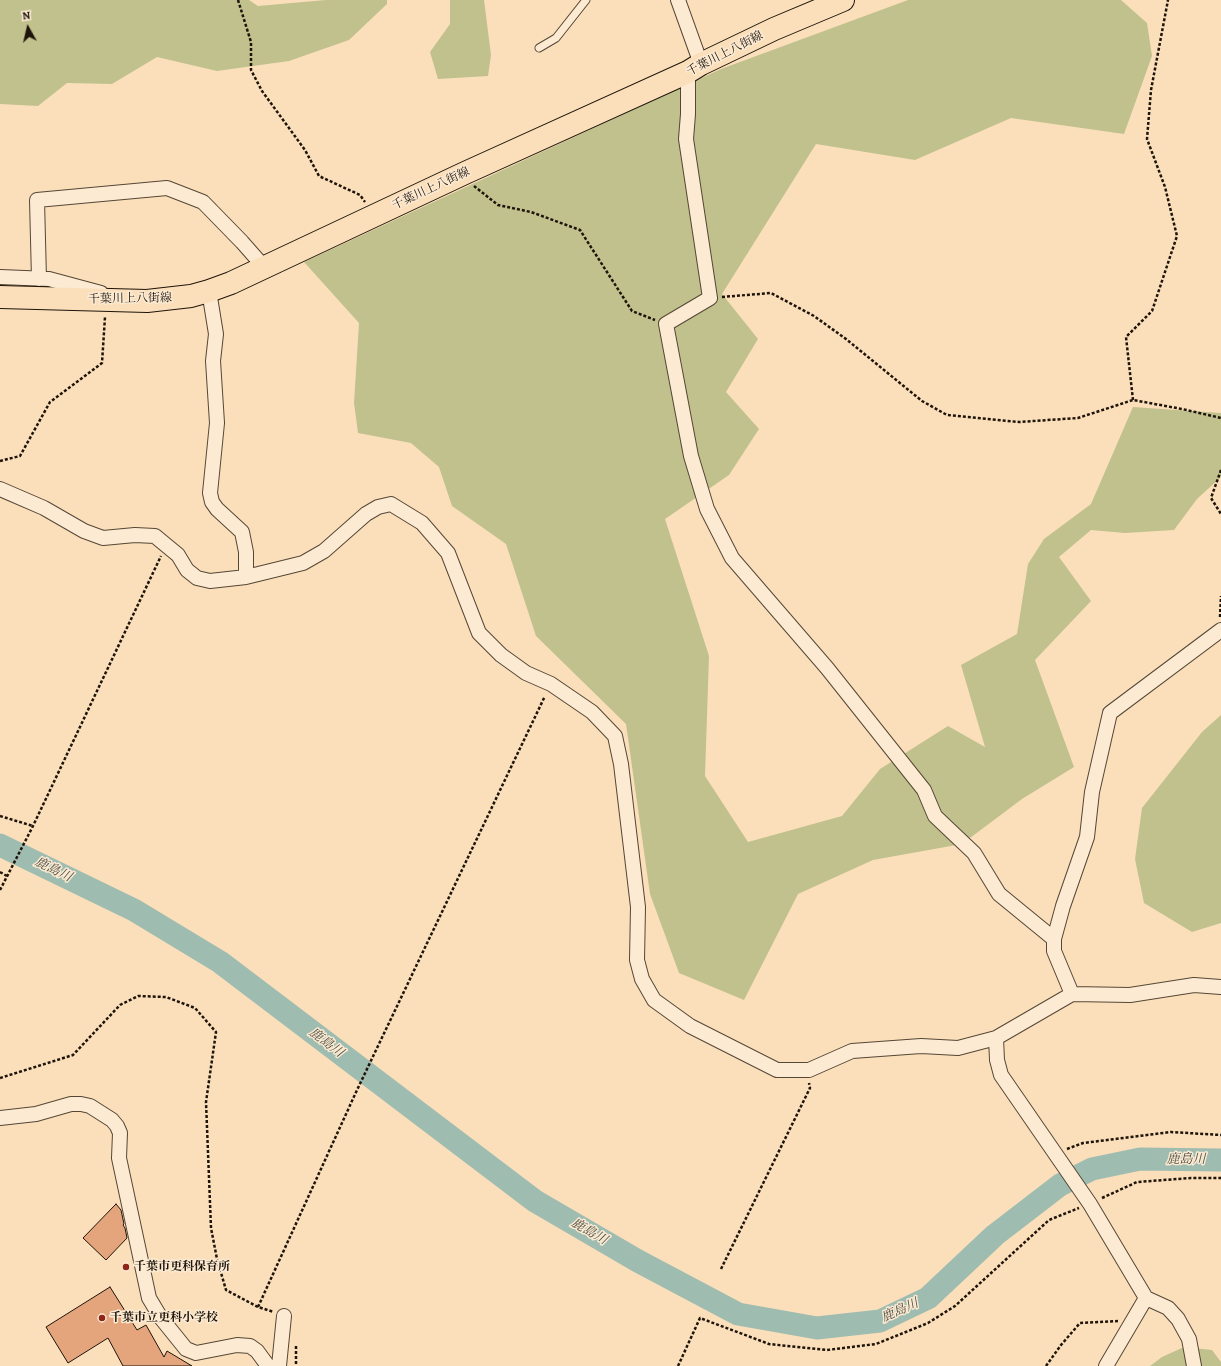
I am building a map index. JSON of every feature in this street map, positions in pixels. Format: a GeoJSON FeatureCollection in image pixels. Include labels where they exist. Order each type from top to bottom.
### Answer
{"type":"FeatureCollection","features":[{"type":"Feature","properties":{"kind":"main road","name":"千葉川上八街線"},"geometry":{"type":"LineString","coordinates":[[0,297],[106,300],[169,299],[209,291],[264,268],[465,173],[694,68],[804,15],[843,0]]}},
{"type":"Feature","properties":{"kind":"street"},"geometry":{"type":"LineString","coordinates":[[678,0],[694,68],[686,139],[710,298],[666,324],[691,456],[707,509],[732,558],[826,668],[924,790],[935,816],[974,853],[1000,894],[1054,939]]}},
{"type":"Feature","properties":{"kind":"street"},"geometry":{"type":"LineString","coordinates":[[39,279],[37,200],[167,188],[203,202],[242,242],[264,268]]}},
{"type":"Feature","properties":{"kind":"street"},"geometry":{"type":"LineString","coordinates":[[0,276],[49,280],[128,300]]}},
{"type":"Feature","properties":{"kind":"street"},"geometry":{"type":"LineString","coordinates":[[209,291],[216,334],[213,361],[216,423],[210,493],[212,502],[217,509],[242,532],[246,552],[246,577]]}},
{"type":"Feature","properties":{"kind":"street"},"geometry":{"type":"LineString","coordinates":[[0,489],[44,508],[84,531],[103,538],[134,535],[155,536],[178,555],[187,570],[196,578],[210,581],[246,577],[303,563],[324,551],[366,514],[378,507],[391,504],[422,523],[448,553],[479,633],[501,655],[526,673],[551,684],[592,712],[615,736],[621,764],[638,907],[637,960],[642,979],[654,1000],[690,1026],[777,1070],[808,1070],[852,1051],[921,1046],[958,1048],[996,1038],[1072,994],[1130,995],[1194,985],[1221,987]]}},
{"type":"Feature","properties":{"kind":"street"},"geometry":{"type":"LineString","coordinates":[[1072,994],[1054,951],[1054,939],[1063,906],[1087,837],[1092,792],[1110,713],[1220,630]]}},
{"type":"Feature","properties":{"kind":"street"},"geometry":{"type":"LineString","coordinates":[[996,1038],[997,1060],[1001,1074],[1090,1204],[1146,1298],[1168,1308],[1178,1319],[1190,1339],[1194,1366]]}},
{"type":"Feature","properties":{"kind":"street"},"geometry":{"type":"LineString","coordinates":[[0,1118],[36,1114],[71,1104],[81,1104],[90,1106],[112,1120],[120,1133],[119,1158],[149,1298],[161,1318],[186,1349],[196,1353],[237,1346],[250,1346],[257,1351],[268,1366]]}},
{"type":"Feature","properties":{"kind":"street"},"geometry":{"type":"LineString","coordinates":[[1106,1366],[1146,1298]]}},
{"type":"Feature","properties":{"kind":"street"},"geometry":{"type":"LineString","coordinates":[[280,1366],[284,1316]]}},
{"type":"Feature","properties":{"kind":"lane"},"geometry":{"type":"LineString","coordinates":[[539,48],[556,38],[586,0]]}},
{"type":"Feature","properties":{"kind":"path"},"geometry":{"type":"LineString","coordinates":[[238,0],[251,42],[251,70],[262,90],[305,150],[319,176],[360,195],[375,215]]}},
{"type":"Feature","properties":{"kind":"path"},"geometry":{"type":"LineString","coordinates":[[1132,400],[1126,337],[1152,311],[1177,236],[1165,187],[1147,139],[1151,90],[1168,0]]}},
{"type":"Feature","properties":{"kind":"path"},"geometry":{"type":"LineString","coordinates":[[465,173],[471,184],[498,205],[531,212],[580,230],[632,311],[666,324]]}},
{"type":"Feature","properties":{"kind":"path"},"geometry":{"type":"LineString","coordinates":[[710,298],[771,293],[814,316],[846,339],[922,401],[947,415],[1019,422],[1078,418],[1132,400],[1221,418]]}},
{"type":"Feature","properties":{"kind":"path"},"geometry":{"type":"LineString","coordinates":[[0,461],[20,456],[50,402],[102,363],[106,300]]}},
{"type":"Feature","properties":{"kind":"path"},"geometry":{"type":"LineString","coordinates":[[1221,470],[1211,498],[1221,514]]}},
{"type":"Feature","properties":{"kind":"path"},"geometry":{"type":"LineString","coordinates":[[0,890],[33,826],[166,545]]}},
{"type":"Feature","properties":{"kind":"path"},"geometry":{"type":"LineString","coordinates":[[1220,630],[1221,596]]}},
{"type":"Feature","properties":{"kind":"path"},"geometry":{"type":"LineString","coordinates":[[0,1078],[73,1055],[120,1005],[138,996],[166,997],[195,1008],[216,1032],[206,1102],[211,1228],[226,1290],[258,1307],[357,1090],[551,684]]}},
{"type":"Feature","properties":{"kind":"path"},"geometry":{"type":"LineString","coordinates":[[0,816],[33,826]]}},
{"type":"Feature","properties":{"kind":"path"},"geometry":{"type":"LineString","coordinates":[[0,872],[7,876]]}},
{"type":"Feature","properties":{"kind":"path"},"geometry":{"type":"LineString","coordinates":[[721,1269],[810,1088],[808,1070]]}},
{"type":"Feature","properties":{"kind":"path"},"geometry":{"type":"LineString","coordinates":[[1057,1156],[1083,1143],[1171,1132],[1221,1135]]}},
{"type":"Feature","properties":{"kind":"path"},"geometry":{"type":"LineString","coordinates":[[678,1366],[700,1318],[769,1344],[827,1350],[876,1344],[928,1322],[955,1306],[1049,1220],[1090,1204],[1137,1182],[1191,1178],[1221,1178]]}},
{"type":"Feature","properties":{"kind":"path"},"geometry":{"type":"LineString","coordinates":[[1046,1366],[1061,1345],[1080,1323],[1133,1321]]}},
{"type":"Feature","properties":{"kind":"green space"},"geometry":{"type":"Polygon","coordinates":[[[0,0],[249,0],[258,6],[326,0],[387,0],[387,4],[349,40],[289,61],[217,71],[157,57],[112,84],[67,83],[38,106],[0,104],[0,0]]]}},
{"type":"Feature","properties":{"kind":"green space"},"geometry":{"type":"Polygon","coordinates":[[[450,0],[484,0],[491,55],[488,76],[438,79],[430,52],[450,24],[450,0]]]}},
{"type":"Feature","properties":{"kind":"green space"},"geometry":{"type":"Polygon","coordinates":[[[908,0],[1121,0],[1147,23],[1152,56],[1124,134],[1011,118],[915,160],[816,144],[722,294],[758,339],[726,392],[759,429],[729,475],[665,519],[709,656],[705,776],[748,842],[842,816],[880,769],[948,726],[985,747],[961,665],[1017,634],[1028,564],[1044,539],[1091,504],[1133,407],[1221,413],[1221,477],[1197,499],[1174,530],[1125,533],[1091,530],[1059,557],[1091,601],[1035,660],[1074,767],[1022,799],[962,844],[873,860],[798,894],[744,1000],[679,973],[650,894],[626,724],[536,636],[506,544],[452,506],[439,467],[411,443],[358,433],[354,403],[359,323],[304,262],[721,69],[908,0]]]}},
{"type":"Feature","properties":{"kind":"green space"},"geometry":{"type":"Polygon","coordinates":[[[1221,715],[1221,923],[1192,932],[1144,903],[1135,859],[1142,808],[1202,732],[1221,715]]]}},
{"type":"Feature","properties":{"kind":"green space"},"geometry":{"type":"Polygon","coordinates":[[[1184,1347],[1212,1350],[1221,1362],[1221,1366],[1150,1366],[1162,1357],[1184,1347]]]}},
{"type":"Feature","properties":{"kind":"building"},"geometry":{"type":"Polygon","coordinates":[[[116,1204],[121,1210],[127,1238],[106,1260],[83,1238],[116,1204]]]}},
{"type":"Feature","properties":{"kind":"building"},"geometry":{"type":"Polygon","coordinates":[[[110,1287],[137,1330],[146,1325],[164,1357],[167,1351],[192,1366],[123,1366],[108,1338],[68,1363],[46,1327],[110,1287]]]}},
{"type":"Feature","properties":{"kind":"waterway","name":"鹿島川"},"geometry":{"type":"LineString","coordinates":[[0,845],[134,910],[220,962],[535,1201],[638,1261],[738,1314],[817,1328],[880,1321],[928,1298],[995,1235],[1060,1185],[1092,1169],[1140,1159],[1221,1160]]}},
{"type":"Feature","properties":{"kind":"place","name":"千葉市更科保育所"},"geometry":{"type":"Point","coordinates":[126,1267]}},
{"type":"Feature","properties":{"kind":"place","name":"千葉市立更科小学校"},"geometry":{"type":"Point","coordinates":[102,1318]}}]}
